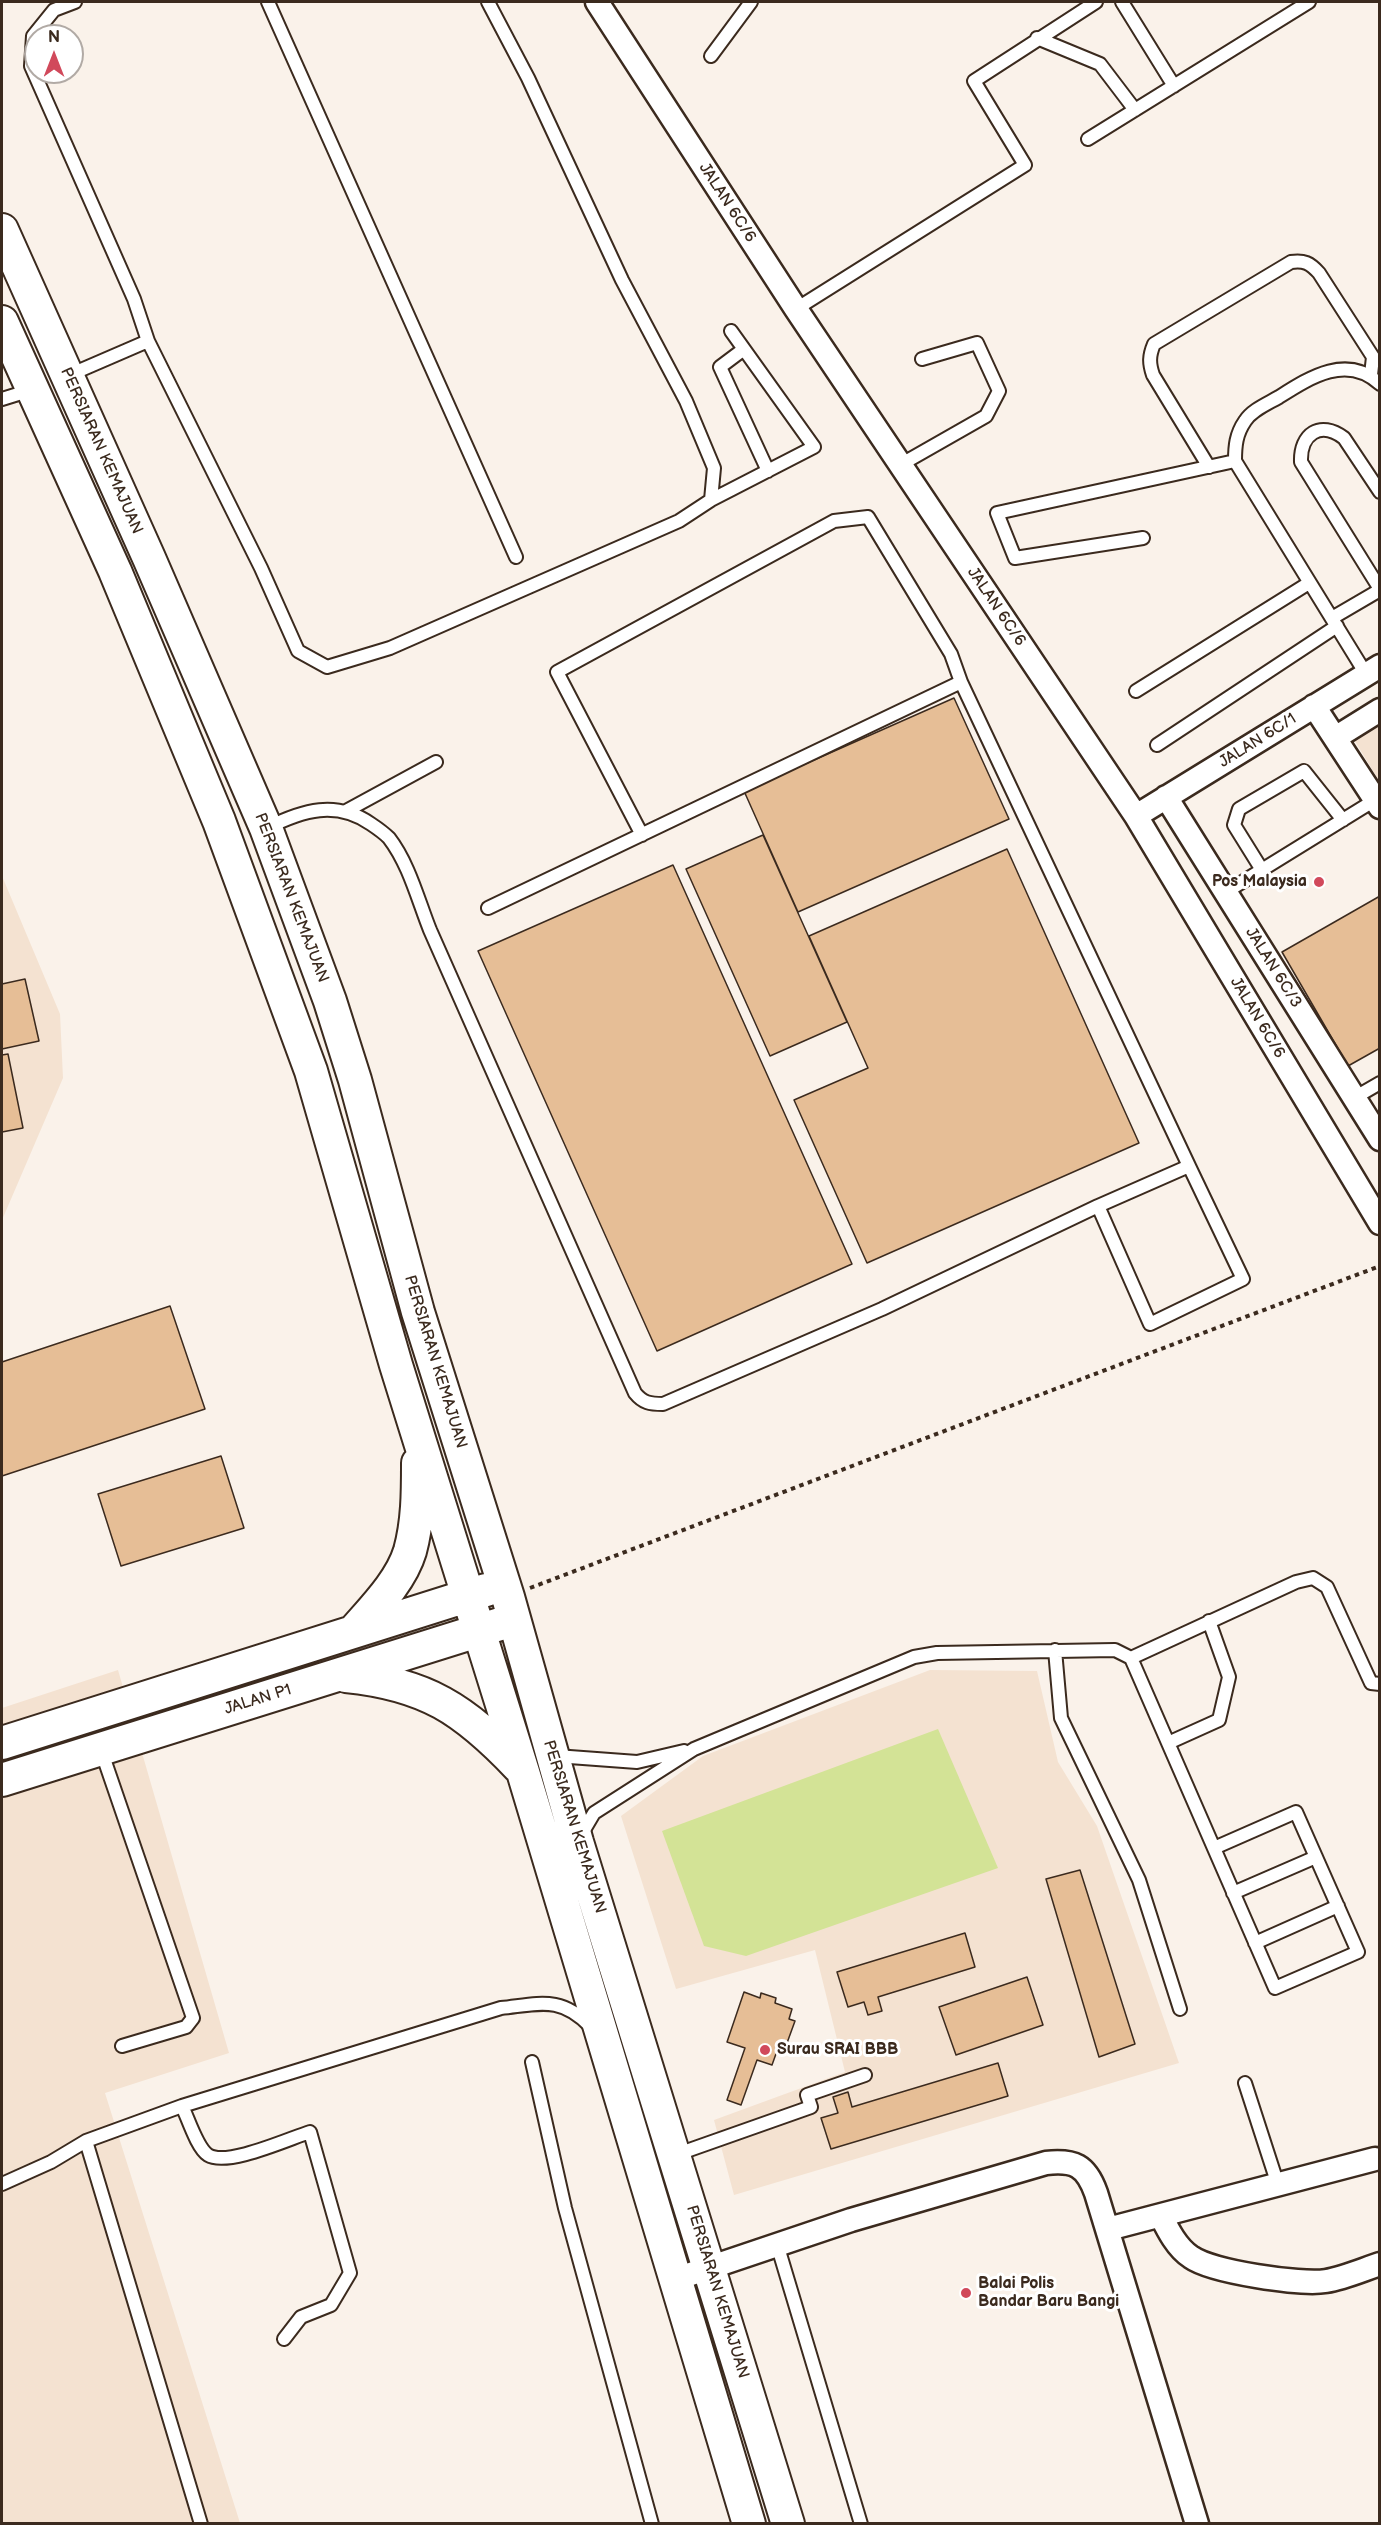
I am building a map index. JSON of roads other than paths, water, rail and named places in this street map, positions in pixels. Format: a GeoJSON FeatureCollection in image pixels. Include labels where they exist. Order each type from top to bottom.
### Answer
{"type":"FeatureCollection","features":[{"type":"Feature","properties":{"kind":"main road","name":"PERSIARAN KEMAJUAN"},"geometry":{"type":"LineString","coordinates":[[2,230],[266,828],[330,1001],[355,1080],[418,1312],[509,1600],[577,1842],[788,2523]]}},
{"type":"Feature","properties":{"kind":"main road","name":"PERSIARAN KEMAJUAN"},"geometry":{"type":"LineString","coordinates":[[2,322],[115,571],[219,821],[307,1060],[418,1435],[523,1772],[748,2523]]}},
{"type":"Feature","properties":{"kind":"main road"},"geometry":{"type":"LineString","coordinates":[[354,1631],[384,1595],[410,1553],[417,1517],[418,1435]]}},
{"type":"Feature","properties":{"kind":"main road"},"geometry":{"type":"LineString","coordinates":[[2,1743],[468,1595],[509,1600]]}},
{"type":"Feature","properties":{"kind":"main road","name":"JALAN P1"},"geometry":{"type":"LineString","coordinates":[[2,1780],[479,1631],[509,1600]]}},
{"type":"Feature","properties":{"kind":"main road"},"geometry":{"type":"LineString","coordinates":[[337,1675],[376,1679],[405,1686],[444,1703],[480,1728],[523,1772]]}},
{"type":"Feature","properties":{"kind":"street","name":"JALAN 6C/6"},"geometry":{"type":"LineString","coordinates":[[597,2],[796,309],[1136,816],[1380,1223]]}},
{"type":"Feature","properties":{"kind":"street","name":"JALAN 6C/1"},"geometry":{"type":"LineString","coordinates":[[1136,816],[1373,670]]}},
{"type":"Feature","properties":{"kind":"street"},"geometry":{"type":"LineString","coordinates":[[1314,706],[1377,803]]}},
{"type":"Feature","properties":{"kind":"street"},"geometry":{"type":"LineString","coordinates":[[1335,738],[1380,710]]}},
{"type":"Feature","properties":{"kind":"street","name":"JALAN 6C/3"},"geometry":{"type":"LineString","coordinates":[[1166,797],[1380,1139]]}},
{"type":"Feature","properties":{"kind":"street"},"geometry":{"type":"LineString","coordinates":[[1108,2229],[1374,2159]]}},
{"type":"Feature","properties":{"kind":"street"},"geometry":{"type":"LineString","coordinates":[[675,2279],[777,2244],[1046,2163],[1072,2163],[1082,2168],[1091,2179],[1197,2523]]}},
{"type":"Feature","properties":{"kind":"street"},"geometry":{"type":"LineString","coordinates":[[1161,2216],[1179,2245],[1190,2257],[1224,2269],[1307,2282],[1326,2281],[1380,2264]]}},
{"type":"Feature","properties":{"kind":"lane"},"geometry":{"type":"LineString","coordinates":[[75,2],[52,6],[33,36],[31,66],[134,299],[148,341],[261,568],[298,651],[327,667],[401,644],[679,521],[711,500],[814,447],[731,331]]}},
{"type":"Feature","properties":{"kind":"lane"},"geometry":{"type":"LineString","coordinates":[[268,2],[516,557]]}},
{"type":"Feature","properties":{"kind":"lane"},"geometry":{"type":"LineString","coordinates":[[488,2],[528,78],[622,280],[686,401],[714,468],[711,500]]}},
{"type":"Feature","properties":{"kind":"lane"},"geometry":{"type":"LineString","coordinates":[[711,56],[752,2]]}},
{"type":"Feature","properties":{"kind":"lane"},"geometry":{"type":"LineString","coordinates":[[796,309],[1025,165],[974,81],[1037,38],[1096,2]]}},
{"type":"Feature","properties":{"kind":"lane"},"geometry":{"type":"LineString","coordinates":[[1122,2],[1174,86]]}},
{"type":"Feature","properties":{"kind":"lane"},"geometry":{"type":"LineString","coordinates":[[1088,139],[1310,2]]}},
{"type":"Feature","properties":{"kind":"lane"},"geometry":{"type":"LineString","coordinates":[[1037,38],[1100,64],[1135,110]]}},
{"type":"Feature","properties":{"kind":"lane"},"geometry":{"type":"LineString","coordinates":[[1209,467],[1153,375],[1150,355],[1154,344],[1291,262],[1301,260],[1311,264],[1376,352],[1375,380],[1352,370],[1333,370],[1316,374],[1246,418],[1235,445],[1235,461],[1334,622],[1373,670]]}},
{"type":"Feature","properties":{"kind":"lane"},"geometry":{"type":"LineString","coordinates":[[67,376],[148,341]]}},
{"type":"Feature","properties":{"kind":"lane"},"geometry":{"type":"LineString","coordinates":[[900,465],[986,416],[999,391],[977,343],[922,359]]}},
{"type":"Feature","properties":{"kind":"lane"},"geometry":{"type":"LineString","coordinates":[[744,349],[720,367],[768,471]]}},
{"type":"Feature","properties":{"kind":"lane"},"geometry":{"type":"LineString","coordinates":[[2,399],[32,389]]}},
{"type":"Feature","properties":{"kind":"lane"},"geometry":{"type":"LineString","coordinates":[[1157,745],[1380,589],[1301,462],[1304,440],[1312,433],[1324,430],[1335,432],[1344,438],[1380,492]]}},
{"type":"Feature","properties":{"kind":"lane"},"geometry":{"type":"LineString","coordinates":[[1143,538],[1015,558],[997,513],[1235,461]]}},
{"type":"Feature","properties":{"kind":"lane"},"geometry":{"type":"LineString","coordinates":[[642,835],[557,672],[834,520],[868,517],[951,654],[961,682],[1243,1279],[1150,1324],[1098,1206]]}},
{"type":"Feature","properties":{"kind":"lane"},"geometry":{"type":"LineString","coordinates":[[1136,691],[1309,583]]}},
{"type":"Feature","properties":{"kind":"lane"},"geometry":{"type":"LineString","coordinates":[[488,908],[961,682]]}},
{"type":"Feature","properties":{"kind":"lane"},"geometry":{"type":"LineString","coordinates":[[346,811],[436,762]]}},
{"type":"Feature","properties":{"kind":"lane"},"geometry":{"type":"LineString","coordinates":[[1262,870],[1234,825],[1239,809],[1304,771],[1342,820]]}},
{"type":"Feature","properties":{"kind":"lane"},"geometry":{"type":"LineString","coordinates":[[1226,892],[1342,820],[1377,803]]}},
{"type":"Feature","properties":{"kind":"lane"},"geometry":{"type":"LineString","coordinates":[[266,828],[292,815],[322,809],[346,811],[368,822],[388,837],[403,862],[435,941],[635,1393],[641,1401],[663,1404],[882,1309],[1098,1206],[1189,1166]]}},
{"type":"Feature","properties":{"kind":"lane"},"geometry":{"type":"LineString","coordinates":[[1354,1098],[1380,1083]]}},
{"type":"Feature","properties":{"kind":"lane"},"geometry":{"type":"LineString","coordinates":[[1131,1658],[1296,1582],[1313,1578],[1326,1587],[1371,1683],[1380,1684]]}},
{"type":"Feature","properties":{"kind":"lane"},"geometry":{"type":"LineString","coordinates":[[1168,1743],[1219,1720],[1228,1677],[1209,1621]]}},
{"type":"Feature","properties":{"kind":"lane"},"geometry":{"type":"LineString","coordinates":[[1055,1650],[1061,1718],[1139,1880],[1180,2009]]}},
{"type":"Feature","properties":{"kind":"lane"},"geometry":{"type":"LineString","coordinates":[[552,1756],[637,1762],[694,1749],[914,1657],[937,1653],[1115,1650],[1131,1658],[1275,1988],[1358,1952],[1296,1812],[1214,1848]]}},
{"type":"Feature","properties":{"kind":"lane"},"geometry":{"type":"LineString","coordinates":[[100,1749],[193,2018],[186,2027],[122,2046]]}},
{"type":"Feature","properties":{"kind":"lane"},"geometry":{"type":"LineString","coordinates":[[577,1842],[594,1813],[694,1749]]}},
{"type":"Feature","properties":{"kind":"lane"},"geometry":{"type":"LineString","coordinates":[[1233,1893],[1316,1857]]}},
{"type":"Feature","properties":{"kind":"lane"},"geometry":{"type":"LineString","coordinates":[[1255,1942],[1338,1906]]}},
{"type":"Feature","properties":{"kind":"lane"},"geometry":{"type":"LineString","coordinates":[[2,2184],[51,2162],[86,2141],[182,2106],[501,2008],[552,2003],[579,2014],[604,2041]]}},
{"type":"Feature","properties":{"kind":"lane"},"geometry":{"type":"LineString","coordinates":[[532,2062],[565,2208],[652,2523]]}},
{"type":"Feature","properties":{"kind":"lane"},"geometry":{"type":"LineString","coordinates":[[675,2155],[811,2107],[807,2095],[865,2075]]}},
{"type":"Feature","properties":{"kind":"lane"},"geometry":{"type":"LineString","coordinates":[[1245,2083],[1278,2185]]}},
{"type":"Feature","properties":{"kind":"lane"},"geometry":{"type":"LineString","coordinates":[[182,2106],[201,2148],[208,2155],[219,2158],[232,2158],[309,2132],[350,2273],[331,2305],[301,2317],[284,2339]]}},
{"type":"Feature","properties":{"kind":"lane"},"geometry":{"type":"LineString","coordinates":[[86,2141],[201,2523]]}},
{"type":"Feature","properties":{"kind":"lane"},"geometry":{"type":"LineString","coordinates":[[777,2244],[861,2523]]}},
{"type":"Feature","properties":{"kind":"place","name":"Pos Malaysia"},"geometry":{"type":"Point","coordinates":[1319,882]}},
{"type":"Feature","properties":{"kind":"place","name":"Surau SRAI BBB"},"geometry":{"type":"Point","coordinates":[765,2050]}},
{"type":"Feature","properties":{"kind":"place","name":"Balai Polis Bandar Baru Bangi"},"geometry":{"type":"Point","coordinates":[966,2293]}}]}
